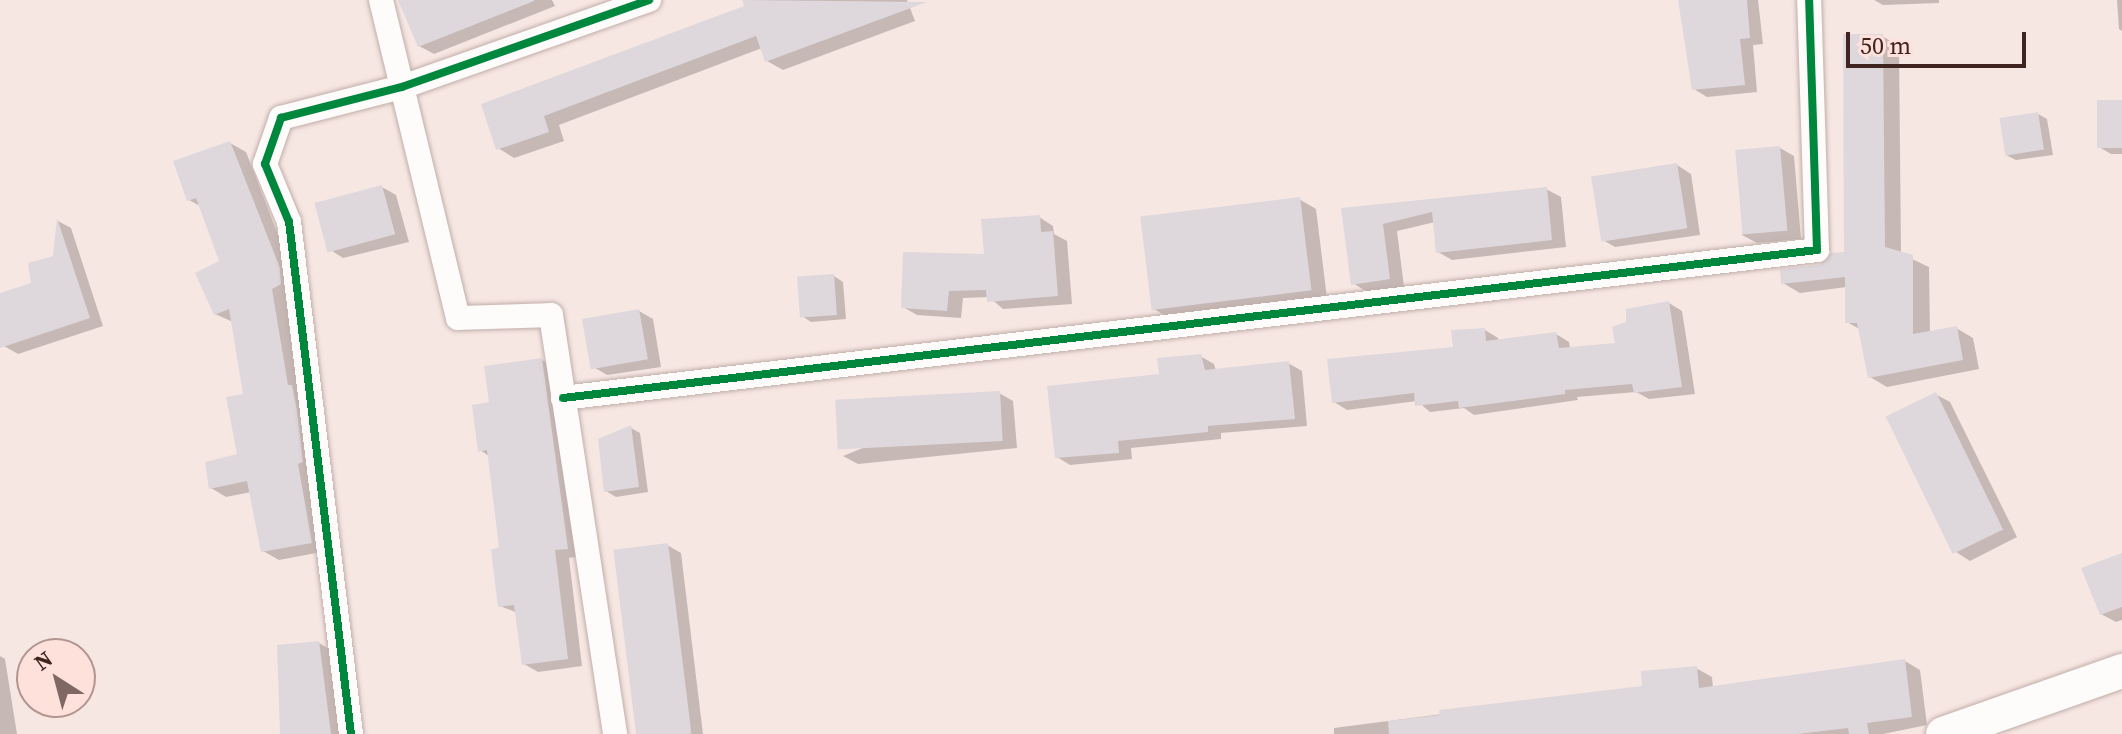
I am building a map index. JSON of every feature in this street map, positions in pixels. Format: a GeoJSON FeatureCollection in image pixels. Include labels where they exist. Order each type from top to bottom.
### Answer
{"type":"FeatureCollection","features":[{"type":"Feature","properties":{"kind":"street"},"geometry":{"type":"LineString","coordinates":[[381,0],[458,318],[551,315],[615,734]]}},
{"type":"Feature","properties":{"kind":"street"},"geometry":{"type":"LineString","coordinates":[[351,734],[289,222],[265,164],[281,118],[402,87],[649,0]]}},
{"type":"Feature","properties":{"kind":"street"},"geometry":{"type":"LineString","coordinates":[[563,398],[1817,250],[1809,0]]}},
{"type":"Feature","properties":{"kind":"street"},"geometry":{"type":"LineString","coordinates":[[1943,734],[2122,671]]}},
{"type":"Feature","properties":{"kind":"building"},"geometry":{"type":"Polygon","coordinates":[[[398,0],[534,0],[534,1],[418,47],[398,0]]]}},
{"type":"Feature","properties":{"kind":"building"},"geometry":{"type":"Polygon","coordinates":[[[742,0],[927,2],[765,62],[756,36],[544,116],[549,132],[496,150],[481,104],[744,6],[742,0]]]}},
{"type":"Feature","properties":{"kind":"building"},"geometry":{"type":"Polygon","coordinates":[[[1678,0],[1747,0],[1750,38],[1740,39],[1745,85],[1692,90],[1678,0]]]}},
{"type":"Feature","properties":{"kind":"building"},"geometry":{"type":"Polygon","coordinates":[[[1843,34],[1883,34],[1885,247],[1913,255],[1913,334],[1957,326],[1963,360],[1868,378],[1857,323],[1845,323],[1845,277],[1781,284],[1780,269],[1819,265],[1831,253],[1844,252],[1843,34]]]}},
{"type":"Feature","properties":{"kind":"building"},"geometry":{"type":"Polygon","coordinates":[[[2097,100],[2122,100],[2122,148],[2097,148],[2097,100]]]}},
{"type":"Feature","properties":{"kind":"building"},"geometry":{"type":"Polygon","coordinates":[[[2038,112],[2044,150],[2005,156],[1999,118],[2038,112]]]}},
{"type":"Feature","properties":{"kind":"building"},"geometry":{"type":"Polygon","coordinates":[[[230,141],[280,268],[281,284],[272,289],[288,385],[292,385],[297,410],[303,462],[298,464],[312,543],[261,552],[247,481],[209,489],[205,462],[237,454],[226,397],[243,394],[229,309],[214,315],[195,273],[219,261],[196,198],[187,201],[173,161],[230,141]]]}},
{"type":"Feature","properties":{"kind":"building"},"geometry":{"type":"Polygon","coordinates":[[[1780,146],[1787,231],[1743,235],[1735,150],[1780,146]]]}},
{"type":"Feature","properties":{"kind":"building"},"geometry":{"type":"Polygon","coordinates":[[[1677,163],[1687,228],[1601,242],[1591,177],[1677,163]]]}},
{"type":"Feature","properties":{"kind":"building"},"geometry":{"type":"Polygon","coordinates":[[[382,185],[395,234],[328,252],[314,203],[382,185]]]}},
{"type":"Feature","properties":{"kind":"building"},"geometry":{"type":"Polygon","coordinates":[[[1547,187],[1552,240],[1436,253],[1432,212],[1383,224],[1390,279],[1351,285],[1341,208],[1547,187]]]}},
{"type":"Feature","properties":{"kind":"building"},"geometry":{"type":"Polygon","coordinates":[[[1300,197],[1311,290],[1152,310],[1140,217],[1300,197]]]}},
{"type":"Feature","properties":{"kind":"building"},"geometry":{"type":"Polygon","coordinates":[[[1040,215],[1041,232],[1053,231],[1058,296],[987,302],[986,290],[949,291],[947,311],[901,308],[903,252],[984,254],[981,219],[1040,215]]]}},
{"type":"Feature","properties":{"kind":"building"},"geometry":{"type":"Polygon","coordinates":[[[57,218],[90,318],[0,348],[0,293],[31,283],[28,263],[53,256],[57,218]]]}},
{"type":"Feature","properties":{"kind":"building"},"geometry":{"type":"Polygon","coordinates":[[[834,274],[837,315],[800,317],[797,277],[834,274]]]}},
{"type":"Feature","properties":{"kind":"building"},"geometry":{"type":"Polygon","coordinates":[[[1669,301],[1682,387],[1634,393],[1632,384],[1565,390],[1565,394],[1459,408],[1458,401],[1415,406],[1414,393],[1332,403],[1327,359],[1453,347],[1451,330],[1485,328],[1486,341],[1556,332],[1559,348],[1615,343],[1612,327],[1626,322],[1626,309],[1669,301]]]}},
{"type":"Feature","properties":{"kind":"building"},"geometry":{"type":"Polygon","coordinates":[[[639,309],[648,359],[591,369],[582,319],[639,309]]]}},
{"type":"Feature","properties":{"kind":"building"},"geometry":{"type":"Polygon","coordinates":[[[1201,354],[1205,370],[1289,361],[1295,419],[1208,426],[1208,432],[1118,441],[1119,453],[1055,458],[1047,386],[1159,374],[1157,358],[1201,354]]]}},
{"type":"Feature","properties":{"kind":"building"},"geometry":{"type":"Polygon","coordinates":[[[542,358],[568,549],[555,550],[568,659],[522,665],[514,605],[498,607],[491,550],[499,547],[487,450],[478,452],[472,405],[489,402],[484,366],[542,358]]]}},
{"type":"Feature","properties":{"kind":"building"},"geometry":{"type":"Polygon","coordinates":[[[1000,391],[1003,441],[838,450],[835,400],[1000,391]]]}},
{"type":"Feature","properties":{"kind":"building"},"geometry":{"type":"Polygon","coordinates":[[[1936,392],[2003,530],[1953,554],[1886,417],[1936,392]]]}},
{"type":"Feature","properties":{"kind":"building"},"geometry":{"type":"Polygon","coordinates":[[[631,425],[639,487],[604,492],[598,439],[631,425]]]}},
{"type":"Feature","properties":{"kind":"building"},"geometry":{"type":"Polygon","coordinates":[[[668,543],[691,734],[636,734],[613,550],[668,543]]]}},
{"type":"Feature","properties":{"kind":"building"},"geometry":{"type":"Polygon","coordinates":[[[2122,553],[2122,607],[2100,615],[2081,568],[2122,553]]]}},
{"type":"Feature","properties":{"kind":"building"},"geometry":{"type":"Polygon","coordinates":[[[319,641],[331,734],[280,734],[277,645],[319,641]]]}},
{"type":"Feature","properties":{"kind":"building"},"geometry":{"type":"Polygon","coordinates":[[[1905,659],[1912,717],[1867,723],[1869,734],[1849,734],[1848,728],[1798,734],[1389,734],[1388,721],[1440,715],[1439,710],[1642,686],[1641,671],[1697,666],[1699,688],[1905,659]]]}},
{"type":"Feature","properties":{"kind":"cycle path"},"geometry":{"type":"LineString","coordinates":[[351,734],[289,222],[265,164],[281,118],[402,87],[649,0]]}},
{"type":"Feature","properties":{"kind":"cycle path"},"geometry":{"type":"LineString","coordinates":[[563,398],[1817,250],[1809,0]]}}]}
